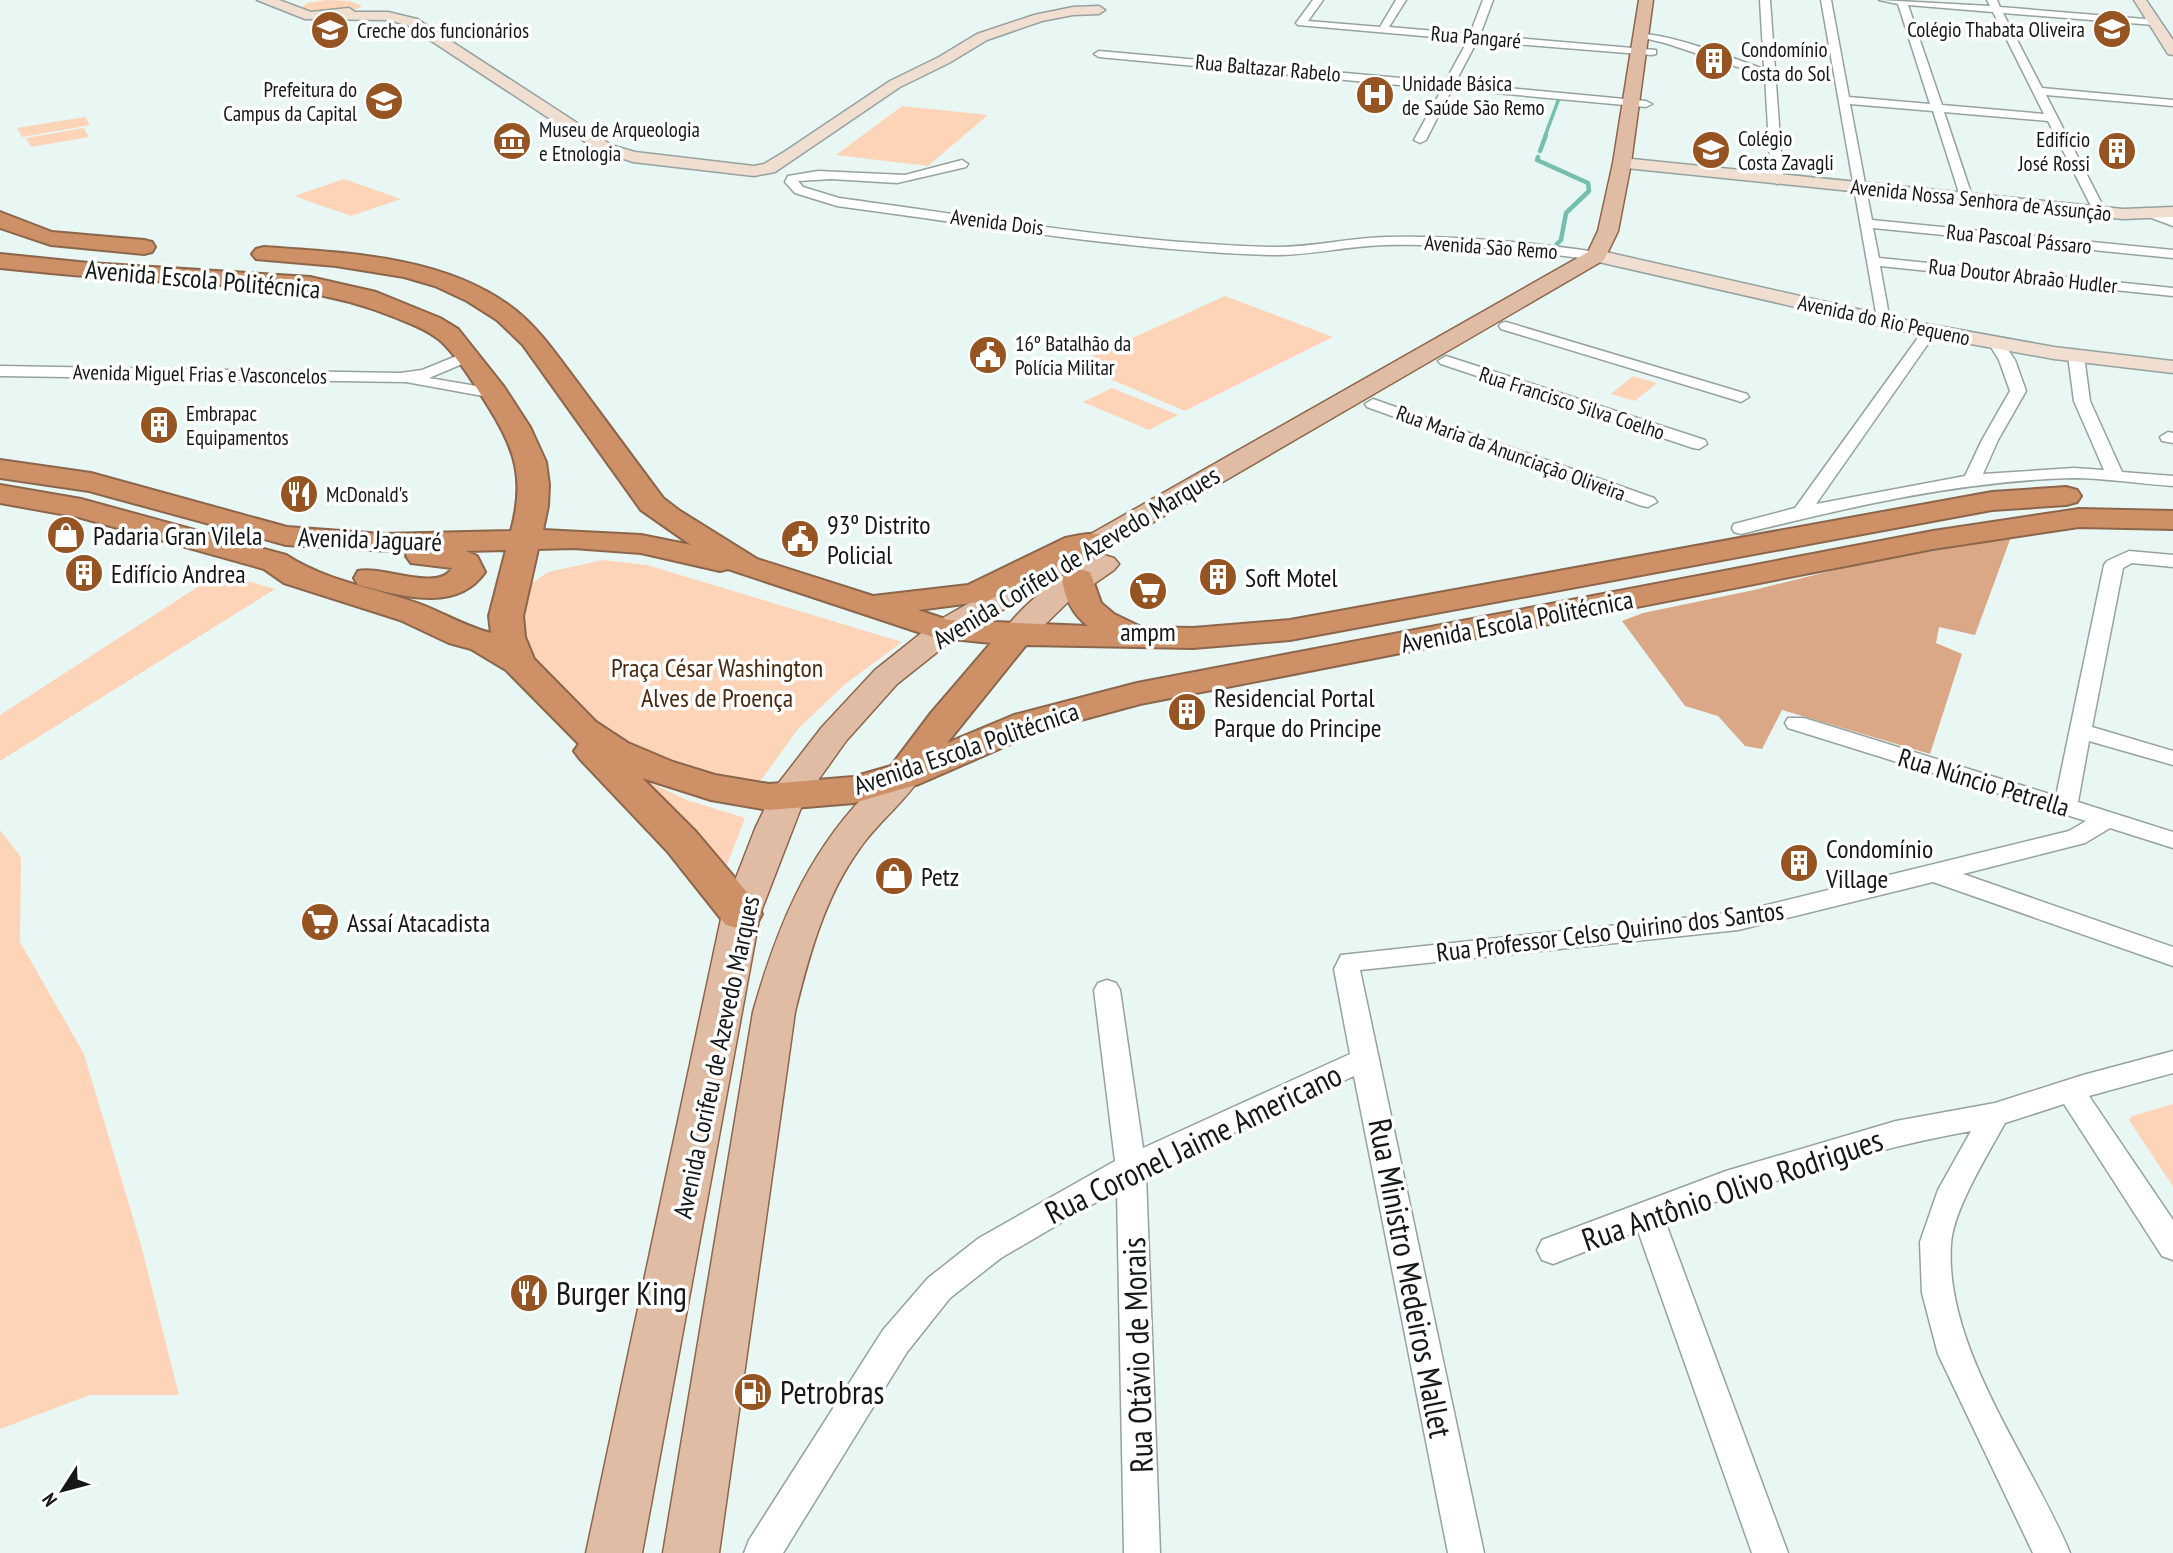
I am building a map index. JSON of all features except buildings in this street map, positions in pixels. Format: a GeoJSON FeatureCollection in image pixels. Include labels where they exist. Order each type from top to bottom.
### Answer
{"type":"FeatureCollection","features":[{"type":"Feature","properties":{"kind":"highway","name":"Avenida Escola Politécnica"},"geometry":{"type":"LineString","coordinates":[[0,219],[54,237],[163,248]]}},
{"type":"Feature","properties":{"kind":"highway","name":"Avenida Escola Politécnica"},"geometry":{"type":"LineString","coordinates":[[240,252],[387,267],[450,285],[497,306],[515,319],[533,340],[652,504],[669,518],[746,566],[945,629],[1137,638],[1234,637],[1290,630],[1992,501],[2092,495],[2173,498]]}},
{"type":"Feature","properties":{"kind":"highway","name":"Avenida Escola Politécnica"},"geometry":{"type":"LineString","coordinates":[[0,261],[89,270],[310,284],[367,297],[431,323],[449,334],[469,356],[516,427],[531,462],[533,506],[506,616],[508,637],[518,663],[583,730],[615,751],[659,771],[711,786],[769,797],[854,790],[905,775],[1027,723],[1137,694],[2031,523],[2109,517],[2173,520]]}},
{"type":"Feature","properties":{"kind":"highway","name":"Avenida Jaguaré"},"geometry":{"type":"LineString","coordinates":[[0,469],[92,482],[281,536],[382,543],[573,539],[641,544],[746,566]]}},
{"type":"Feature","properties":{"kind":"highway","name":"Avenida Jaguaré"},"geometry":{"type":"LineString","coordinates":[[0,494],[92,511],[275,562],[296,576],[412,613],[461,636],[483,642],[518,663]]}},
{"type":"Feature","properties":{"kind":"highway"},"geometry":{"type":"LineString","coordinates":[[281,536],[306,551],[320,554],[452,556],[466,563],[469,572],[463,580],[437,588],[421,588],[328,569],[296,576]]}},
{"type":"Feature","properties":{"kind":"highway"},"geometry":{"type":"LineString","coordinates":[[868,605],[975,594],[1076,545],[1096,542]]}},
{"type":"Feature","properties":{"kind":"highway"},"geometry":{"type":"LineString","coordinates":[[515,584],[536,570],[557,562],[589,552],[641,544]]}},
{"type":"Feature","properties":{"kind":"highway"},"geometry":{"type":"LineString","coordinates":[[1078,579],[1079,597],[1084,606],[1108,625],[1137,638]]}},
{"type":"Feature","properties":{"kind":"highway"},"geometry":{"type":"LineString","coordinates":[[944,721],[959,665],[957,652],[945,629]]}},
{"type":"Feature","properties":{"kind":"highway","name":"Avenida Corifeu de Azevedo Marques"},"geometry":{"type":"LineString","coordinates":[[905,775],[944,721],[1017,634]]}},
{"type":"Feature","properties":{"kind":"highway"},"geometry":{"type":"LineString","coordinates":[[518,663],[524,682],[538,698],[682,842],[741,914]]}},
{"type":"Feature","properties":{"kind":"main road"},"geometry":{"type":"LineString","coordinates":[[1646,0],[1646,44]]}},
{"type":"Feature","properties":{"kind":"main road"},"geometry":{"type":"LineString","coordinates":[[1606,258],[1626,233],[1630,164],[1646,44],[1658,0]]}},
{"type":"Feature","properties":{"kind":"main road","name":"Avenida Corifeu de Azevedo Marques"},"geometry":{"type":"LineString","coordinates":[[1017,634],[1038,612],[1078,579],[1507,326],[1606,258]]}},
{"type":"Feature","properties":{"kind":"main road","name":"Avenida Corifeu de Azevedo Marques"},"geometry":{"type":"LineString","coordinates":[[615,1552],[741,914],[787,797],[834,734],[887,677],[945,629],[1606,258]]}},
{"type":"Feature","properties":{"kind":"main road","name":"Avenida Corifeu de Azevedo Marques"},"geometry":{"type":"LineString","coordinates":[[699,1550],[774,1012],[786,967],[821,878],[866,814],[905,775]]}},
{"type":"Feature","properties":{"kind":"street"},"geometry":{"type":"LineString","coordinates":[[262,0],[299,3],[309,15],[379,15],[412,22],[614,143],[629,149],[749,163],[764,169],[895,84],[944,60],[982,37],[1049,15],[1097,4]]}},
{"type":"Feature","properties":{"kind":"street","name":"Rua Pangaré"},"geometry":{"type":"LineString","coordinates":[[1318,0],[1301,23],[1474,37],[1646,44],[1770,74]]}},
{"type":"Feature","properties":{"kind":"street"},"geometry":{"type":"LineString","coordinates":[[1384,30],[1401,0]]}},
{"type":"Feature","properties":{"kind":"street"},"geometry":{"type":"LineString","coordinates":[[1420,140],[1474,37],[1488,0]]}},
{"type":"Feature","properties":{"kind":"street"},"geometry":{"type":"LineString","coordinates":[[1765,0],[1777,180]]}},
{"type":"Feature","properties":{"kind":"street"},"geometry":{"type":"LineString","coordinates":[[1826,0],[1883,321]]}},
{"type":"Feature","properties":{"kind":"street"},"geometry":{"type":"LineString","coordinates":[[1884,0],[2154,17]]}},
{"type":"Feature","properties":{"kind":"street"},"geometry":{"type":"LineString","coordinates":[[2140,0],[2154,17],[2173,51]]}},
{"type":"Feature","properties":{"kind":"street"},"geometry":{"type":"LineString","coordinates":[[1902,1],[1966,199]]}},
{"type":"Feature","properties":{"kind":"street"},"geometry":{"type":"LineString","coordinates":[[330,16],[360,9],[363,2],[380,11],[425,20],[527,89]]}},
{"type":"Feature","properties":{"kind":"street"},"geometry":{"type":"LineString","coordinates":[[749,163],[789,145],[888,83],[982,31],[1097,4]]}},
{"type":"Feature","properties":{"kind":"street"},"geometry":{"type":"LineString","coordinates":[[1994,5],[2100,212]]}},
{"type":"Feature","properties":{"kind":"street","name":"Rua Baltazar Rabelo"},"geometry":{"type":"LineString","coordinates":[[1099,54],[1638,103]]}},
{"type":"Feature","properties":{"kind":"street"},"geometry":{"type":"LineString","coordinates":[[2040,91],[2173,103]]}},
{"type":"Feature","properties":{"kind":"street"},"geometry":{"type":"LineString","coordinates":[[1844,100],[2053,118]]}},
{"type":"Feature","properties":{"kind":"street","name":"Avenida Dois"},"geometry":{"type":"LineString","coordinates":[[962,164],[902,179],[818,175],[792,179],[791,182],[805,193],[837,202],[1160,243],[1273,251],[1384,241]]}},
{"type":"Feature","properties":{"kind":"street","name":"Avenida Nossa Senhora de Assunção"},"geometry":{"type":"LineString","coordinates":[[1630,164],[2100,212],[2169,214]]}},
{"type":"Feature","properties":{"kind":"street","name":"Rua Pascoal Pássaro"},"geometry":{"type":"LineString","coordinates":[[1865,223],[2173,254]]}},
{"type":"Feature","properties":{"kind":"street","name":"Avenida São Remo"},"geometry":{"type":"LineString","coordinates":[[1384,241],[1529,248],[1606,258]]}},
{"type":"Feature","properties":{"kind":"street","name":"Avenida do Rio Pequeno"},"geometry":{"type":"LineString","coordinates":[[1606,258],[1997,344],[2173,367]]}},
{"type":"Feature","properties":{"kind":"street","name":"Rua Doutor Abraão Hudler"},"geometry":{"type":"LineString","coordinates":[[1872,261],[2173,292]]}},
{"type":"Feature","properties":{"kind":"street"},"geometry":{"type":"LineString","coordinates":[[1507,326],[1741,397]]}},
{"type":"Feature","properties":{"kind":"street"},"geometry":{"type":"LineString","coordinates":[[1801,513],[1930,331]]}},
{"type":"Feature","properties":{"kind":"street"},"geometry":{"type":"LineString","coordinates":[[1972,480],[1990,440],[2018,391],[2007,360],[1997,344]]}},
{"type":"Feature","properties":{"kind":"street","name":"Avenida Miguel Frias e Vasconcelos"},"geometry":{"type":"LineString","coordinates":[[400,378],[426,374],[469,356]]}},
{"type":"Feature","properties":{"kind":"street"},"geometry":{"type":"LineString","coordinates":[[2076,356],[2082,401],[2115,475]]}},
{"type":"Feature","properties":{"kind":"street","name":"Rua Francisco Silva Coelho"},"geometry":{"type":"LineString","coordinates":[[1446,361],[1699,444]]}},
{"type":"Feature","properties":{"kind":"street","name":"Avenida Miguel Frias e Vasconcelos"},"geometry":{"type":"LineString","coordinates":[[0,371],[400,378],[494,393]]}},
{"type":"Feature","properties":{"kind":"street","name":"Rua Maria da Anunciação Oliveira"},"geometry":{"type":"LineString","coordinates":[[1373,404],[1648,502]]}},
{"type":"Feature","properties":{"kind":"street"},"geometry":{"type":"LineString","coordinates":[[1741,528],[1801,513],[1972,480],[2055,473],[2173,481]]}},
{"type":"Feature","properties":{"kind":"street"},"geometry":{"type":"LineString","coordinates":[[2065,807],[2114,565],[2129,557],[2173,561]]}},
{"type":"Feature","properties":{"kind":"street","name":"Rua Núncio Petrella"},"geometry":{"type":"LineString","coordinates":[[1796,723],[2173,840]]}},
{"type":"Feature","properties":{"kind":"street"},"geometry":{"type":"LineString","coordinates":[[2080,731],[2173,758]]}},
{"type":"Feature","properties":{"kind":"street","name":"Rua Professor Celso Quirino dos Santos"},"geometry":{"type":"LineString","coordinates":[[1350,962],[1738,921],[2077,837],[2108,820]]}},
{"type":"Feature","properties":{"kind":"street"},"geometry":{"type":"LineString","coordinates":[[1936,874],[2173,957]]}},
{"type":"Feature","properties":{"kind":"street","name":"Rua Ministro Medeiros Mallet"},"geometry":{"type":"LineString","coordinates":[[1350,962],[1347,970],[1466,1553]]}},
{"type":"Feature","properties":{"kind":"street","name":"Rua Otávio de Morais"},"geometry":{"type":"LineString","coordinates":[[1107,990],[1131,1167],[1142,1553]]}},
{"type":"Feature","properties":{"kind":"street","name":"Rua Coronel Jaime Americano"},"geometry":{"type":"LineString","coordinates":[[762,1553],[895,1341],[939,1288],[990,1248],[1131,1167],[1367,1058]]}},
{"type":"Feature","properties":{"kind":"street","name":"Rua Antônio Olivo Rodrigues"},"geometry":{"type":"LineString","coordinates":[[1553,1250],[1726,1184],[1896,1133],[1995,1115],[2070,1090],[2173,1062]]}},
{"type":"Feature","properties":{"kind":"street"},"geometry":{"type":"LineString","coordinates":[[2070,1090],[2173,1246]]}},
{"type":"Feature","properties":{"kind":"street"},"geometry":{"type":"LineString","coordinates":[[1995,1115],[1954,1190],[1935,1242],[1938,1293],[1954,1354],[2052,1553]]}},
{"type":"Feature","properties":{"kind":"street"},"geometry":{"type":"LineString","coordinates":[[1647,1213],[1770,1553]]}},
{"type":"Feature","properties":{"kind":"green space"},"geometry":{"type":"Polygon","coordinates":[[[326,0],[350,1],[362,6],[332,13],[301,8],[307,3],[326,0]]]}},
{"type":"Feature","properties":{"kind":"green space"},"geometry":{"type":"Polygon","coordinates":[[[902,106],[988,115],[928,166],[836,155],[902,106]]]}},
{"type":"Feature","properties":{"kind":"green space"},"geometry":{"type":"Polygon","coordinates":[[[85,117],[90,125],[22,137],[17,128],[85,117]]]}},
{"type":"Feature","properties":{"kind":"green space"},"geometry":{"type":"Polygon","coordinates":[[[84,128],[89,137],[31,147],[26,138],[84,128]]]}},
{"type":"Feature","properties":{"kind":"green space"},"geometry":{"type":"Polygon","coordinates":[[[344,179],[401,199],[351,216],[294,196],[344,179]]]}},
{"type":"Feature","properties":{"kind":"green space"},"geometry":{"type":"Polygon","coordinates":[[[1225,296],[1333,337],[1185,411],[1075,364],[1225,296]]]}},
{"type":"Feature","properties":{"kind":"green space"},"geometry":{"type":"Polygon","coordinates":[[[1633,376],[1657,383],[1635,401],[1611,394],[1633,376]]]}},
{"type":"Feature","properties":{"kind":"green space"},"geometry":{"type":"Polygon","coordinates":[[[1112,388],[1178,415],[1149,430],[1083,402],[1112,388]]]}},
{"type":"Feature","properties":{"kind":"green space","name":"Praça César Washington Alves de Proença"},"geometry":{"type":"Polygon","coordinates":[[[603,560],[647,565],[902,642],[844,685],[798,729],[759,783],[703,777],[641,751],[599,729],[566,702],[525,648],[517,614],[526,587],[548,572],[603,560]]]}},
{"type":"Feature","properties":{"kind":"green space"},"geometry":{"type":"Polygon","coordinates":[[[219,573],[275,589],[0,761],[0,715],[219,573]]]}},
{"type":"Feature","properties":{"kind":"green space"},"geometry":{"type":"Polygon","coordinates":[[[618,767],[687,800],[745,818],[726,867],[618,767]]]}},
{"type":"Feature","properties":{"kind":"green space"},"geometry":{"type":"Polygon","coordinates":[[[0,830],[21,857],[20,942],[84,1054],[140,1241],[179,1395],[90,1395],[0,1429],[0,830]]]}},
{"type":"Feature","properties":{"kind":"green space"},"geometry":{"type":"Polygon","coordinates":[[[2173,1104],[2173,1187],[2129,1120],[2132,1116],[2173,1104]]]}},
{"type":"Feature","properties":{"kind":"shaded area"},"geometry":{"type":"Polygon","coordinates":[[[2011,537],[1975,635],[1939,627],[1936,643],[1962,654],[1930,754],[1782,710],[1762,749],[1745,746],[1718,716],[1685,706],[1622,621],[1643,613],[1855,565],[2011,537]]]}},
{"type":"Feature","properties":{"kind":"waterway"},"geometry":{"type":"LineString","coordinates":[[1545,136],[1558,101]]}},
{"type":"Feature","properties":{"kind":"waterway"},"geometry":{"type":"LineString","coordinates":[[1540,151],[1546,135]]}},
{"type":"Feature","properties":{"kind":"waterway"},"geometry":{"type":"LineString","coordinates":[[1538,157],[1537,160],[1588,183],[1589,191],[1566,213],[1561,240],[1555,246]]}},
{"type":"Feature","properties":{"kind":"place","name":"Colégio Thabata Oliveira"},"geometry":{"type":"Point","coordinates":[2112,29]}},
{"type":"Feature","properties":{"kind":"place","name":"Creche dos funcionários"},"geometry":{"type":"Point","coordinates":[330,30]}},
{"type":"Feature","properties":{"kind":"place","name":"Condomínio Costa do Sol"},"geometry":{"type":"Point","coordinates":[1714,61]}},
{"type":"Feature","properties":{"kind":"place","name":"Unidade Básica de Saúde São Remo"},"geometry":{"type":"Point","coordinates":[1375,95]}},
{"type":"Feature","properties":{"kind":"place","name":"Prefeitura do Campus da Capital"},"geometry":{"type":"Point","coordinates":[384,101]}},
{"type":"Feature","properties":{"kind":"place","name":"Museu de Arqueologia e Etnologia"},"geometry":{"type":"Point","coordinates":[512,141]}},
{"type":"Feature","properties":{"kind":"place","name":"Colégio Costa Zavagli"},"geometry":{"type":"Point","coordinates":[1711,150]}},
{"type":"Feature","properties":{"kind":"place","name":"Edifício José Rossi"},"geometry":{"type":"Point","coordinates":[2117,151]}},
{"type":"Feature","properties":{"kind":"place","name":"16º Batalhão da Polícia Militar"},"geometry":{"type":"Point","coordinates":[988,355]}},
{"type":"Feature","properties":{"kind":"place","name":"Embrapac Equipamentos"},"geometry":{"type":"Point","coordinates":[159,425]}},
{"type":"Feature","properties":{"kind":"place","name":"McDonald's"},"geometry":{"type":"Point","coordinates":[299,494]}},
{"type":"Feature","properties":{"kind":"place","name":"Padaria Gran Vilela"},"geometry":{"type":"Point","coordinates":[66,535]}},
{"type":"Feature","properties":{"kind":"place","name":"93º Distrito Policial"},"geometry":{"type":"Point","coordinates":[800,539]}},
{"type":"Feature","properties":{"kind":"place","name":"Edifício Andrea"},"geometry":{"type":"Point","coordinates":[84,573]}},
{"type":"Feature","properties":{"kind":"place","name":"Soft Motel"},"geometry":{"type":"Point","coordinates":[1218,577]}},
{"type":"Feature","properties":{"kind":"place","name":"ampm"},"geometry":{"type":"Point","coordinates":[1148,591]}},
{"type":"Feature","properties":{"kind":"place","name":"Residencial Portal Parque do Principe"},"geometry":{"type":"Point","coordinates":[1187,712]}},
{"type":"Feature","properties":{"kind":"place","name":"Condomínio Village"},"geometry":{"type":"Point","coordinates":[1799,863]}},
{"type":"Feature","properties":{"kind":"place","name":"Petz"},"geometry":{"type":"Point","coordinates":[894,876]}},
{"type":"Feature","properties":{"kind":"place","name":"Assaí Atacadista"},"geometry":{"type":"Point","coordinates":[320,922]}},
{"type":"Feature","properties":{"kind":"place","name":"Burger King"},"geometry":{"type":"Point","coordinates":[529,1293]}},
{"type":"Feature","properties":{"kind":"place","name":"Petrobras"},"geometry":{"type":"Point","coordinates":[753,1392]}}]}
